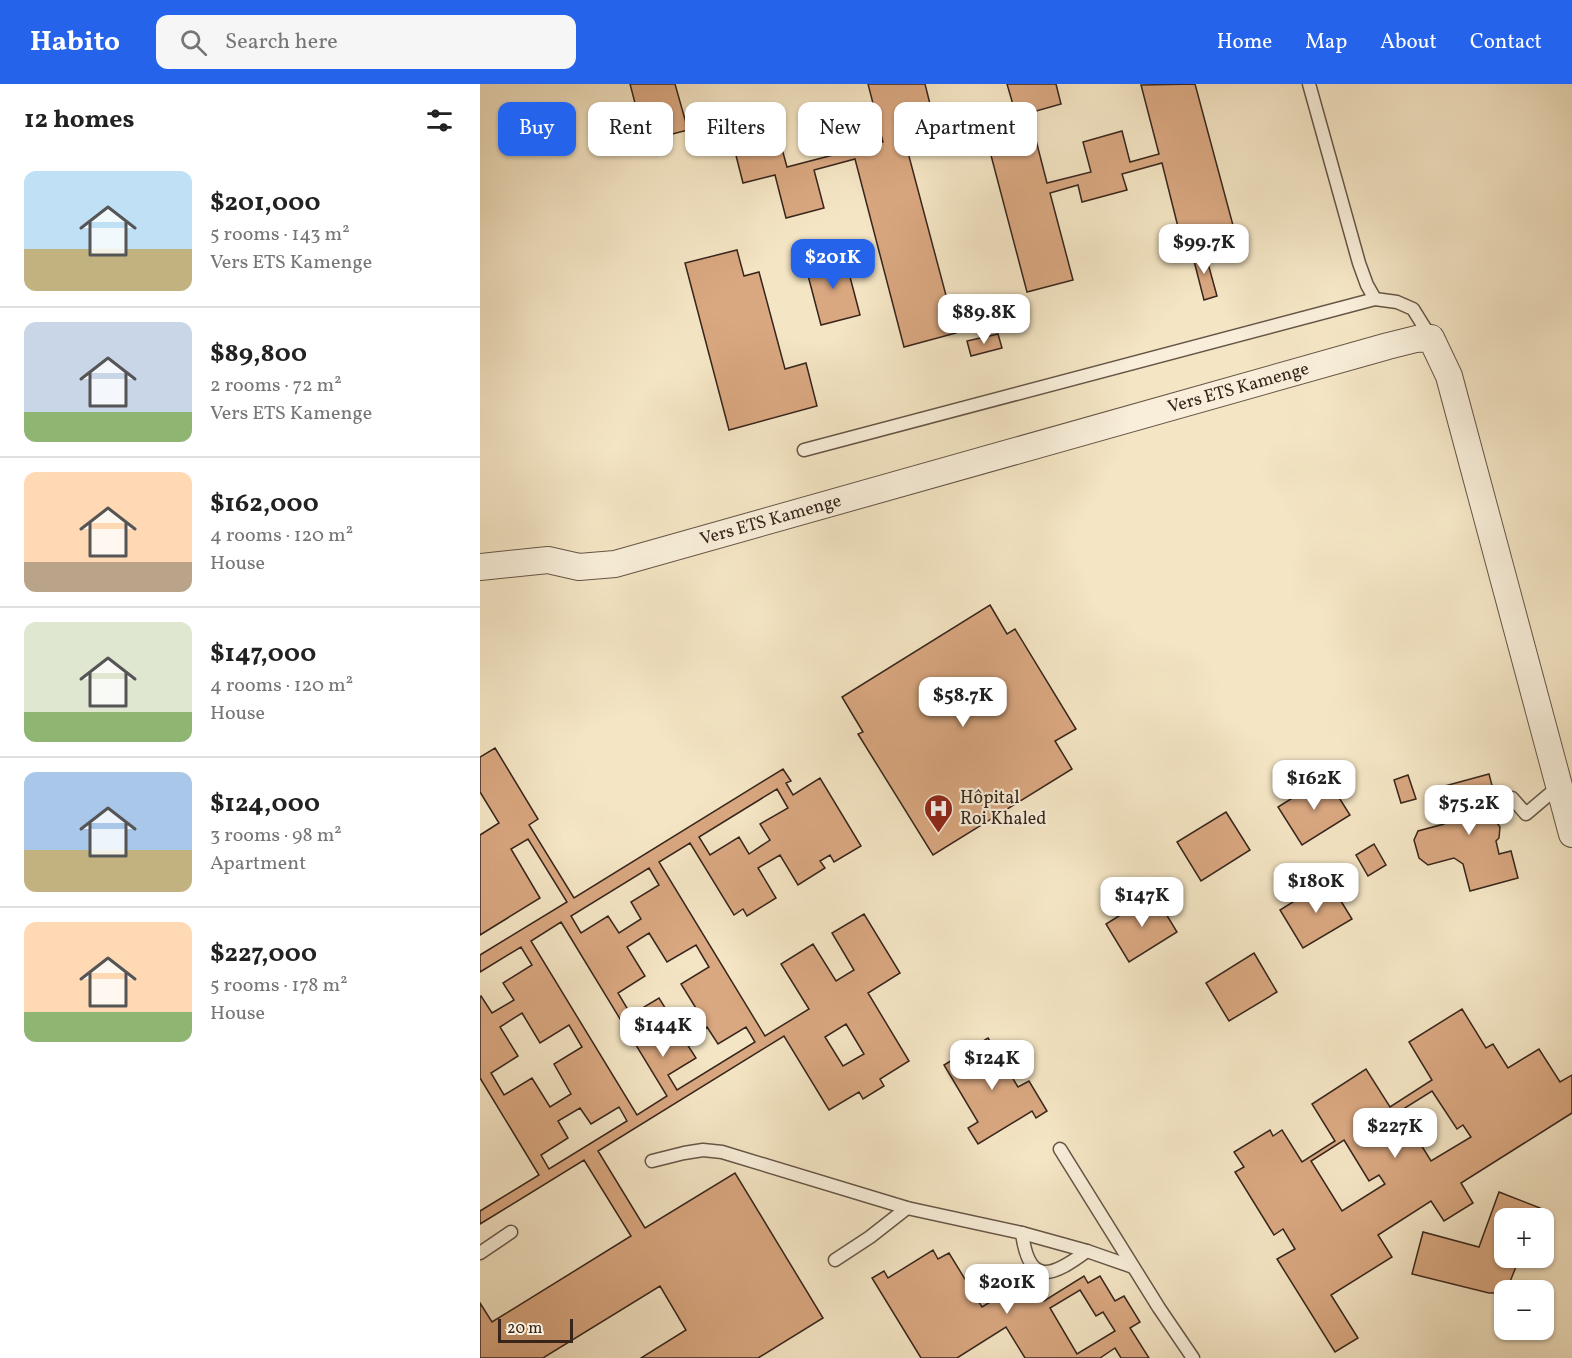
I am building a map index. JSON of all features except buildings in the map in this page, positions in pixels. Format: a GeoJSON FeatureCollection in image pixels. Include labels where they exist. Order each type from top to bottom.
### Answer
{"type":"FeatureCollection","features":[{"type":"Feature","properties":{"kind":"street","name":"Vers ETS Kamenge"},"geometry":{"type":"LineString","coordinates":[[480,567],[548,560],[579,567],[615,564],[1376,350],[1416,339],[1431,338]]}},
{"type":"Feature","properties":{"kind":"street"},"geometry":{"type":"LineString","coordinates":[[1431,338],[1449,376],[1572,834]]}},
{"type":"Feature","properties":{"kind":"lane"},"geometry":{"type":"LineString","coordinates":[[1308,84],[1359,263],[1375,299]]}},
{"type":"Feature","properties":{"kind":"lane"},"geometry":{"type":"LineString","coordinates":[[804,450],[1375,299],[1397,302],[1413,309],[1431,338]]}},
{"type":"Feature","properties":{"kind":"lane"},"geometry":{"type":"LineString","coordinates":[[1512,798],[1526,814],[1559,786]]}},
{"type":"Feature","properties":{"kind":"lane"},"geometry":{"type":"LineString","coordinates":[[1060,1149],[1159,1308],[1193,1358]]}},
{"type":"Feature","properties":{"kind":"lane"},"geometry":{"type":"LineString","coordinates":[[652,1161],[703,1150],[722,1152],[907,1208],[1022,1233],[1087,1251],[1133,1267]]}},
{"type":"Feature","properties":{"kind":"lane"},"geometry":{"type":"LineString","coordinates":[[835,1260],[870,1237],[907,1208]]}},
{"type":"Feature","properties":{"kind":"lane"},"geometry":{"type":"LineString","coordinates":[[480,1253],[511,1232]]}},
{"type":"Feature","properties":{"kind":"lane"},"geometry":{"type":"LineString","coordinates":[[1022,1233],[1024,1249],[1029,1261],[1036,1270],[1042,1273],[1068,1265],[1087,1251]]}},
{"type":"Feature","properties":{"kind":"place","name":"Hôpital Roi Khaled"},"geometry":{"type":"Point","coordinates":[939,834]}}]}
